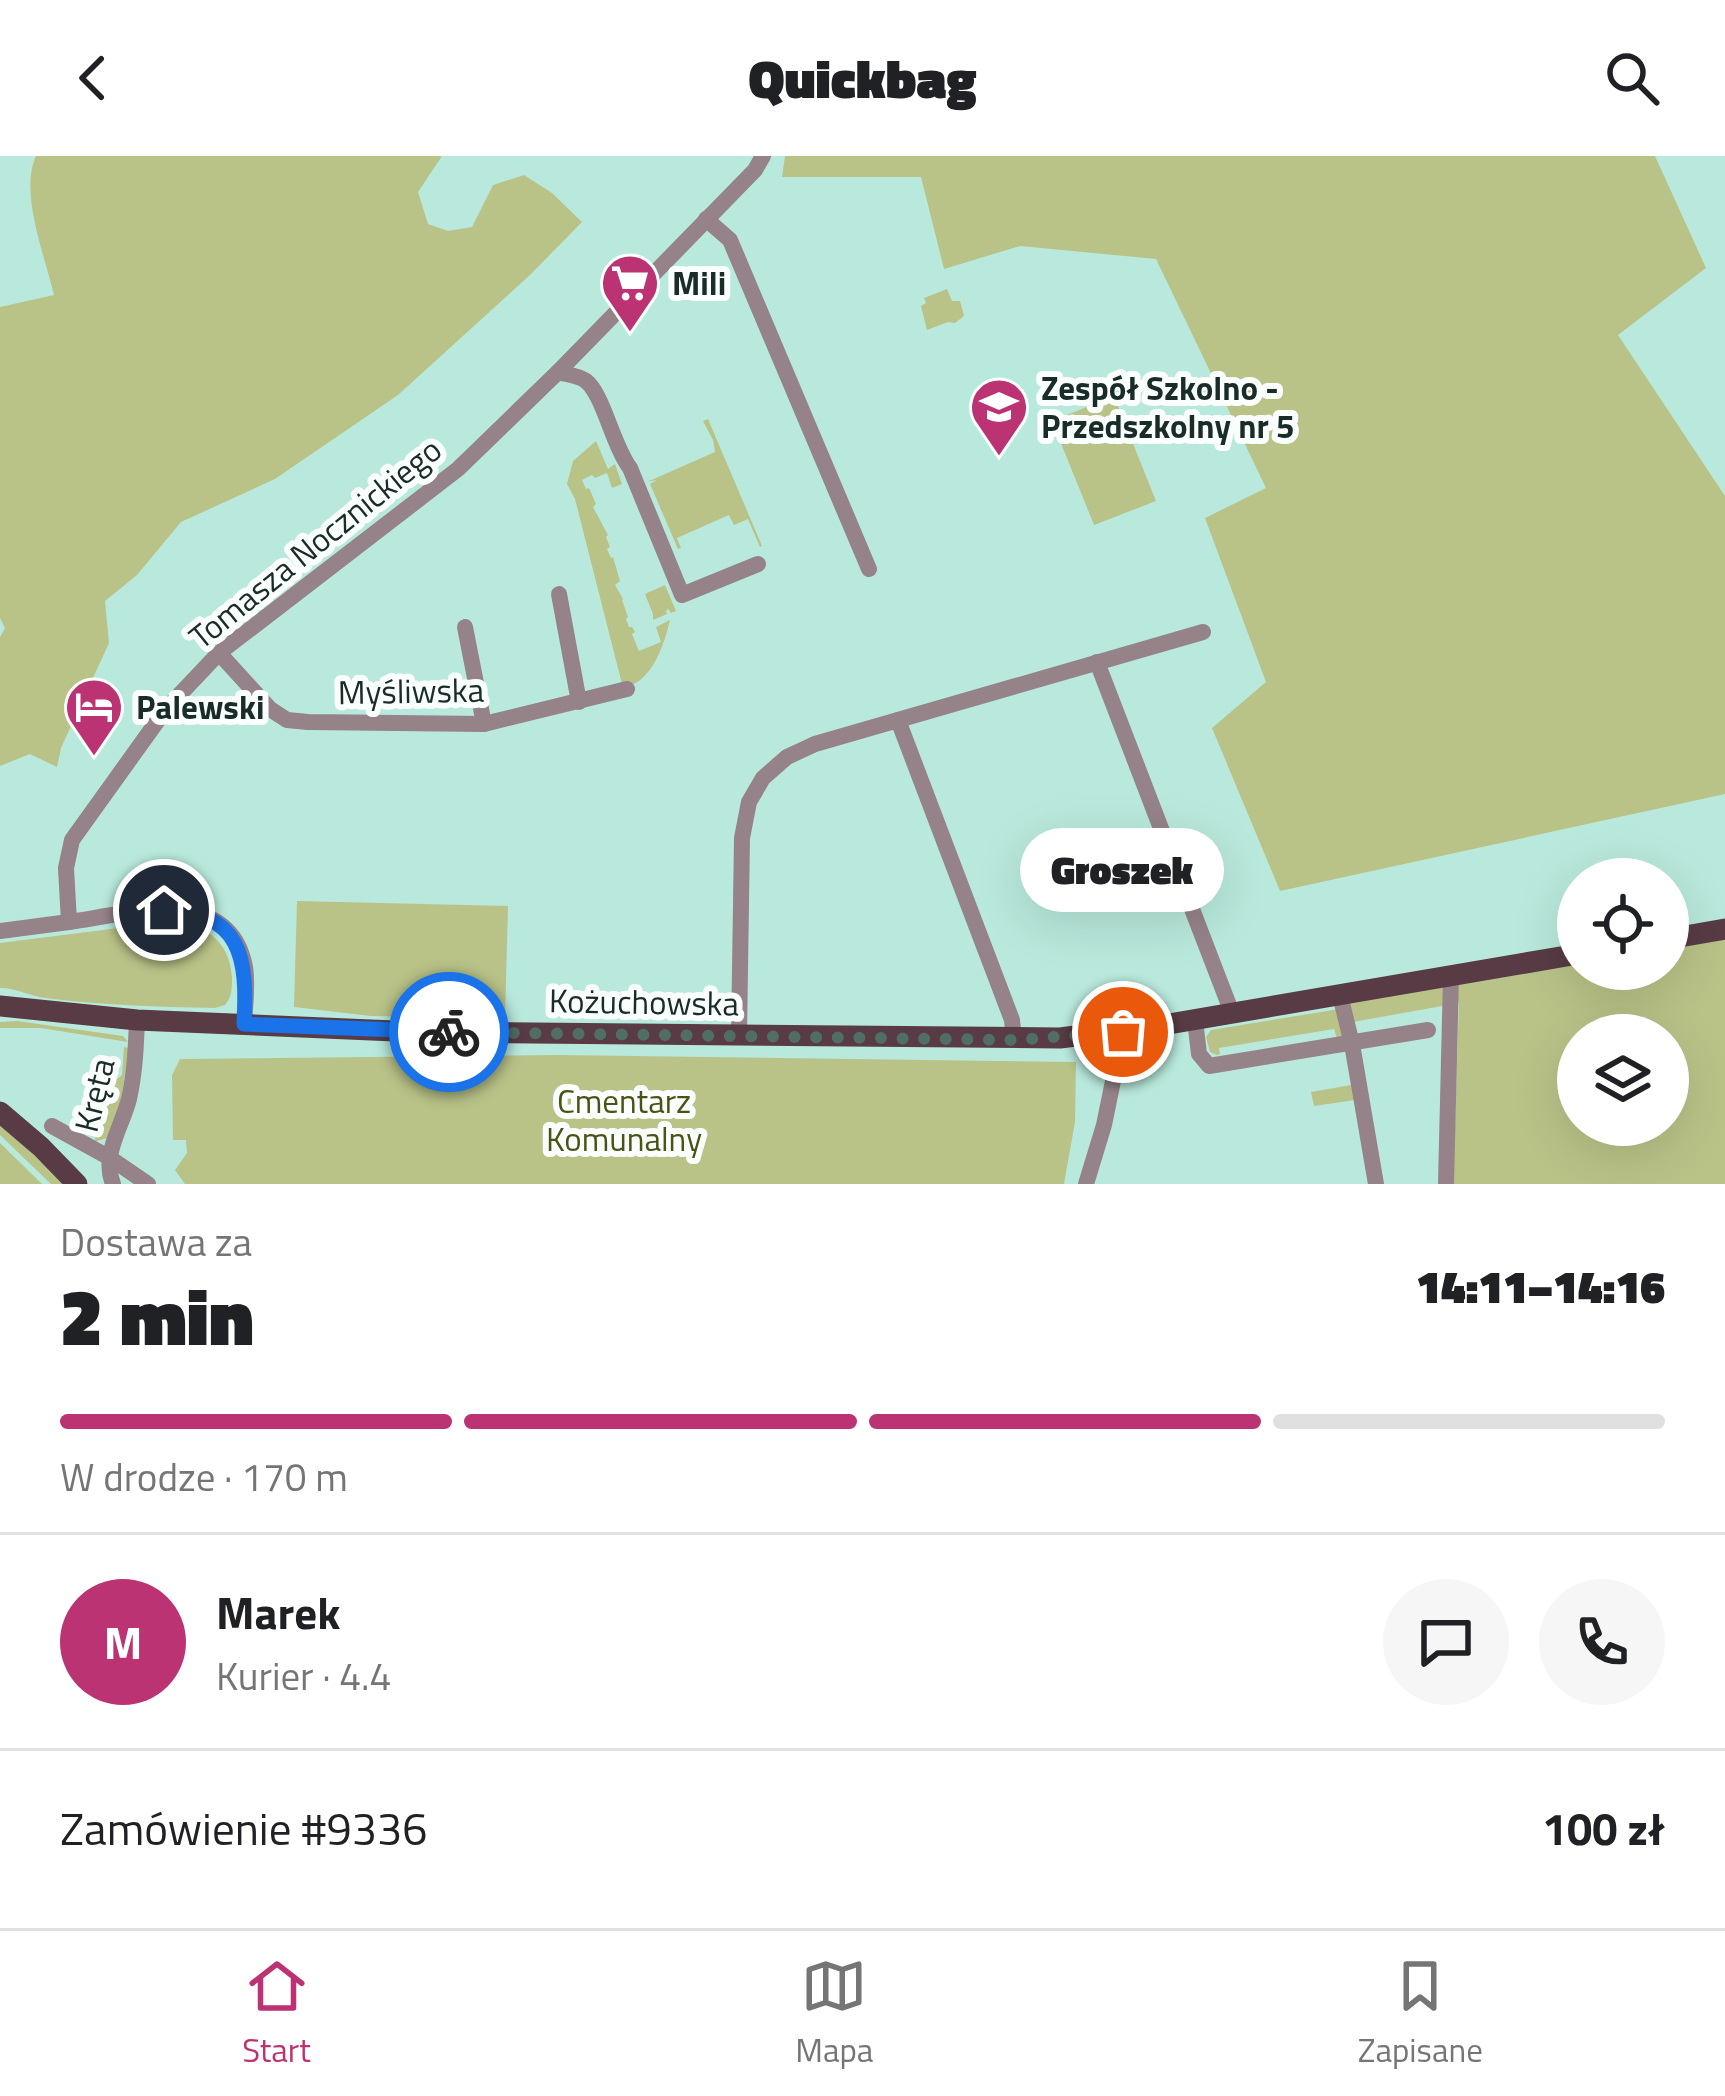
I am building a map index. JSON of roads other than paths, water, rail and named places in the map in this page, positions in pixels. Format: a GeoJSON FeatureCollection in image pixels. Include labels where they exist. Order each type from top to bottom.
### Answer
{"type":"FeatureCollection","features":[{"type":"Feature","properties":{"kind":"main road"},"geometry":{"type":"LineString","coordinates":[[1689,935],[1725,929]]}},
{"type":"Feature","properties":{"kind":"main road","name":"Kożuchowska"},"geometry":{"type":"LineString","coordinates":[[7,1010],[418,1032],[1014,1040],[1123,1032],[1557,958]]}},
{"type":"Feature","properties":{"kind":"main road"},"geometry":{"type":"LineString","coordinates":[[0,1112],[76,1184]]}},
{"type":"Feature","properties":{"kind":"street","name":"Tomasza Nocznickiego"},"geometry":{"type":"LineString","coordinates":[[69,922],[66,868],[72,840],[166,709],[219,653],[458,469],[759,163]]}},
{"type":"Feature","properties":{"kind":"street"},"geometry":{"type":"LineString","coordinates":[[706,219],[730,240],[869,569]]}},
{"type":"Feature","properties":{"kind":"street"},"geometry":{"type":"LineString","coordinates":[[558,372],[584,379],[592,388],[682,595],[758,564]]}},
{"type":"Feature","properties":{"kind":"street"},"geometry":{"type":"LineString","coordinates":[[559,594],[579,702]]}},
{"type":"Feature","properties":{"kind":"street"},"geometry":{"type":"LineString","coordinates":[[465,626],[484,724]]}},
{"type":"Feature","properties":{"kind":"street"},"geometry":{"type":"LineString","coordinates":[[739,1036],[742,838],[749,802],[763,778],[787,757],[815,744],[1203,632]]}},
{"type":"Feature","properties":{"kind":"street","name":"Myśliwska"},"geometry":{"type":"LineString","coordinates":[[219,653],[270,709],[287,720],[484,724],[627,689]]}},
{"type":"Feature","properties":{"kind":"street"},"geometry":{"type":"LineString","coordinates":[[1097,662],[1232,1013]]}},
{"type":"Feature","properties":{"kind":"street"},"geometry":{"type":"LineString","coordinates":[[898,720],[1012,1020],[1014,1040]]}},
{"type":"Feature","properties":{"kind":"street"},"geometry":{"type":"LineString","coordinates":[[0,931],[164,910],[189,910],[210,918],[225,928],[242,957],[244,1024]]}},
{"type":"Feature","properties":{"kind":"street"},"geometry":{"type":"LineString","coordinates":[[1446,1184],[1451,976]]}},
{"type":"Feature","properties":{"kind":"street"},"geometry":{"type":"LineString","coordinates":[[1340,995],[1376,1184]]}},
{"type":"Feature","properties":{"kind":"street","name":"Kręta"},"geometry":{"type":"LineString","coordinates":[[112,1184],[108,1169],[131,1086],[137,1020]]}},
{"type":"Feature","properties":{"kind":"street"},"geometry":{"type":"LineString","coordinates":[[1195,1020],[1199,1054],[1209,1066],[1428,1030]]}},
{"type":"Feature","properties":{"kind":"street"},"geometry":{"type":"LineString","coordinates":[[1086,1184],[1123,1032]]}},
{"type":"Feature","properties":{"kind":"street"},"geometry":{"type":"LineString","coordinates":[[52,1126],[148,1184]]}},
{"type":"Feature","properties":{"kind":"place","name":"Mili"},"geometry":{"type":"Point","coordinates":[630,334]}},
{"type":"Feature","properties":{"kind":"place","name":"Zespół Szkolno - Przedszkolny nr 5"},"geometry":{"type":"Point","coordinates":[999,458]}},
{"type":"Feature","properties":{"kind":"place","name":"Palewski"},"geometry":{"type":"Point","coordinates":[94,758]}},
{"type":"Feature","properties":{"kind":"place","name":"Groszek"},"geometry":{"type":"Point","coordinates":[1123,1032]}},
{"type":"Feature","properties":{"kind":"park label","name":"Cmentarz Komunalny"},"geometry":{"type":"Point","coordinates":[624,1120]}}]}
